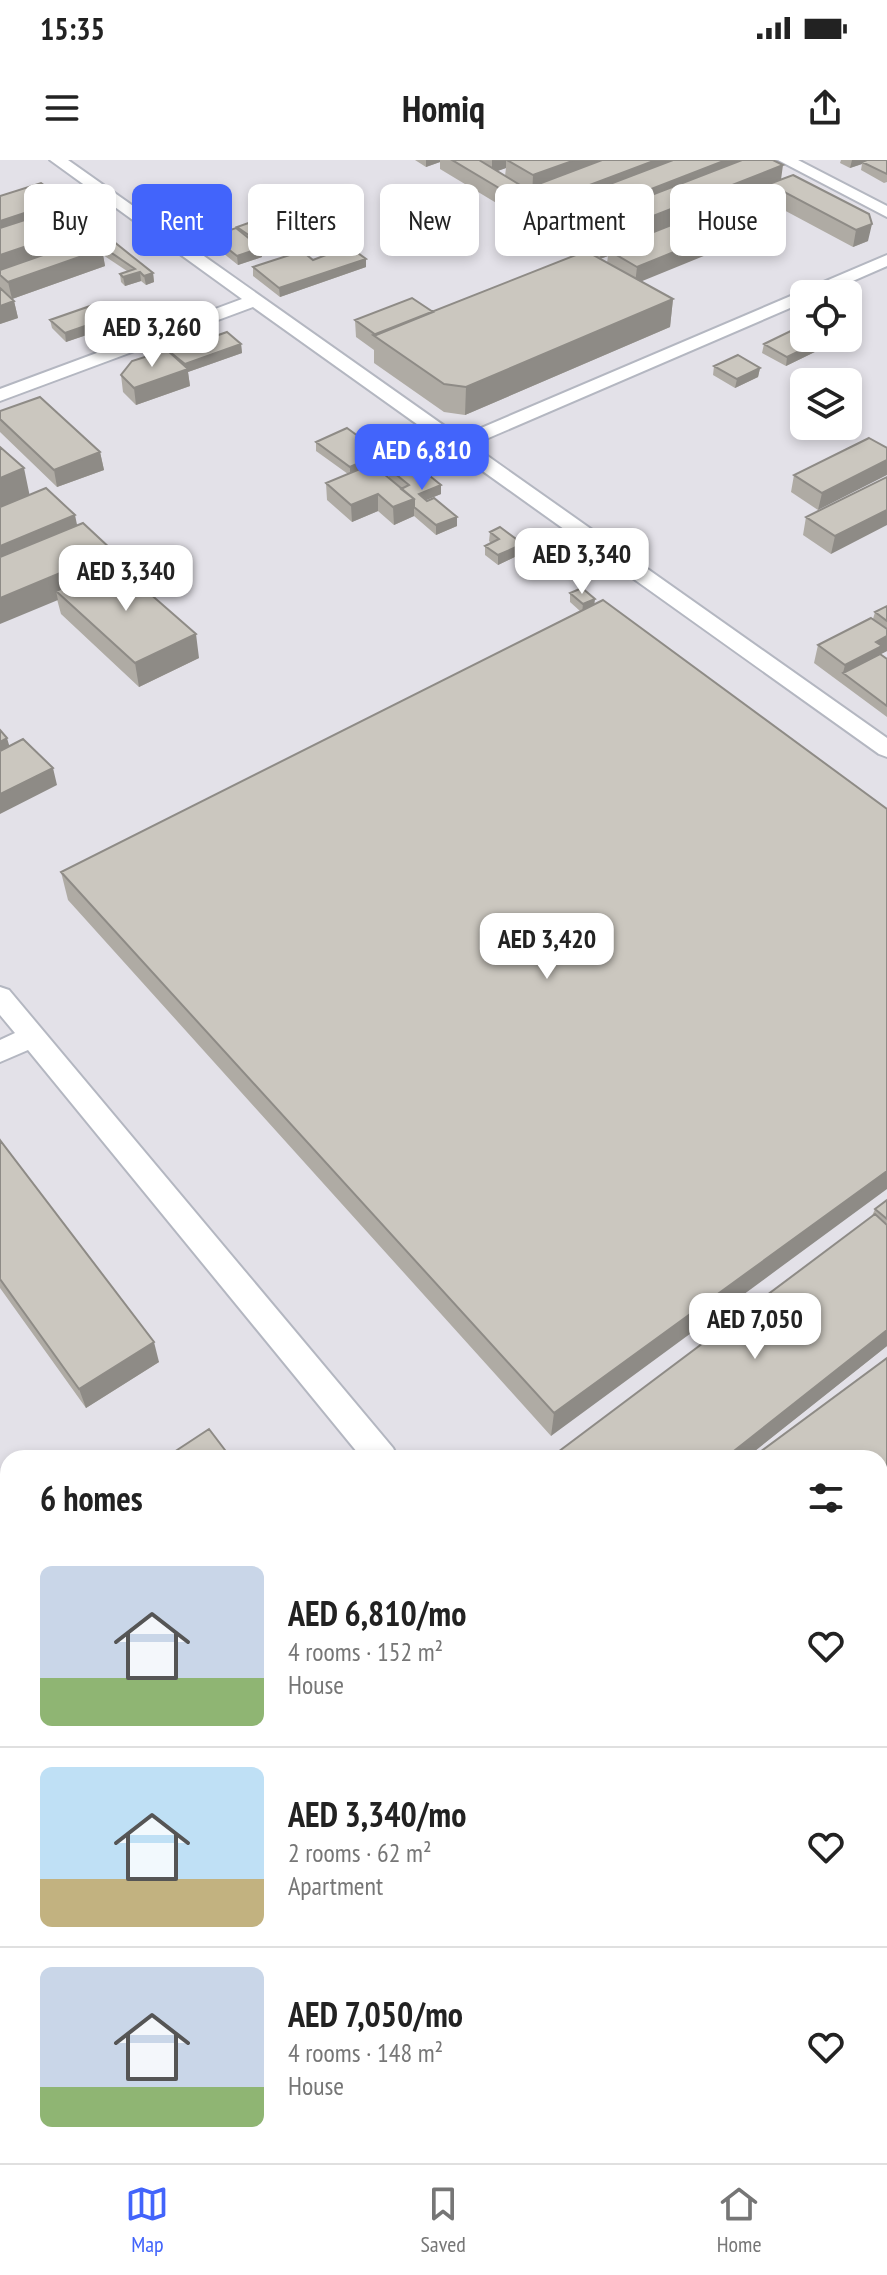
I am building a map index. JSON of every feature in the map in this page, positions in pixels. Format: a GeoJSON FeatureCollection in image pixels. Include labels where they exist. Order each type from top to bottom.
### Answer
{"type":"FeatureCollection","features":[{"type":"Feature","properties":{"kind":"lane"},"geometry":{"type":"LineString","coordinates":[[58,160],[887,749]]}},
{"type":"Feature","properties":{"kind":"lane"},"geometry":{"type":"LineString","coordinates":[[786,160],[887,212]]}},
{"type":"Feature","properties":{"kind":"lane"},"geometry":{"type":"LineString","coordinates":[[841,280],[887,260]]}},
{"type":"Feature","properties":{"kind":"lane"},"geometry":{"type":"LineString","coordinates":[[0,395],[255,300]]}},
{"type":"Feature","properties":{"kind":"lane"},"geometry":{"type":"LineString","coordinates":[[459,444],[790,302]]}},
{"type":"Feature","properties":{"kind":"lane"},"geometry":{"type":"LineString","coordinates":[[0,997],[375,1450]]}},
{"type":"Feature","properties":{"kind":"lane"},"geometry":{"type":"LineString","coordinates":[[0,1052],[32,1036]]}},
{"type":"Feature","properties":{"kind":"shaded area"},"geometry":{"type":"Polygon","coordinates":[[[0,160],[887,160],[887,1450],[0,1450],[0,160]]]}},
{"type":"Feature","properties":{"kind":"building"},"geometry":{"type":"Polygon","coordinates":[[[452,160],[479,160],[518,184],[495,186],[452,160]]]}},
{"type":"Feature","properties":{"kind":"building"},"geometry":{"type":"Polygon","coordinates":[[[507,160],[575,160],[533,175],[507,160]]]}},
{"type":"Feature","properties":{"kind":"building"},"geometry":{"type":"Polygon","coordinates":[[[602,160],[656,160],[592,184],[539,184],[602,160]]]}},
{"type":"Feature","properties":{"kind":"building"},"geometry":{"type":"Polygon","coordinates":[[[673,160],[726,160],[654,188],[654,184],[610,184],[673,160]]]}},
{"type":"Feature","properties":{"kind":"building"},"geometry":{"type":"Polygon","coordinates":[[[742,160],[773,160],[783,165],[735,184],[680,184],[742,160]]]}},
{"type":"Feature","properties":{"kind":"building"},"geometry":{"type":"Polygon","coordinates":[[[887,160],[887,174],[862,162],[887,160]]]}},
{"type":"Feature","properties":{"kind":"building"},"geometry":{"type":"Polygon","coordinates":[[[793,175],[869,214],[872,224],[856,230],[786,193],[786,184],[769,184],[793,175]]]}},
{"type":"Feature","properties":{"kind":"building"},"geometry":{"type":"Polygon","coordinates":[[[24,188],[24,213],[0,221],[0,196],[24,188]]]}},
{"type":"Feature","properties":{"kind":"building"},"geometry":{"type":"Polygon","coordinates":[[[670,188],[670,209],[654,216],[654,194],[670,188]]]}},
{"type":"Feature","properties":{"kind":"building"},"geometry":{"type":"Polygon","coordinates":[[[24,220],[24,247],[0,255],[0,228],[24,220]]]}},
{"type":"Feature","properties":{"kind":"building"},"geometry":{"type":"Polygon","coordinates":[[[248,223],[248,235],[237,227],[248,223]]]}},
{"type":"Feature","properties":{"kind":"building"},"geometry":{"type":"Polygon","coordinates":[[[670,226],[670,254],[637,267],[618,256],[654,256],[654,232],[670,226]]]}},
{"type":"Feature","properties":{"kind":"building"},"geometry":{"type":"Polygon","coordinates":[[[236,228],[248,238],[248,252],[237,256],[232,252],[232,229],[236,228]]]}},
{"type":"Feature","properties":{"kind":"building"},"geometry":{"type":"Polygon","coordinates":[[[116,243],[153,273],[144,276],[140,272],[123,277],[120,274],[135,269],[116,256],[116,243]]]}},
{"type":"Feature","properties":{"kind":"building"},"geometry":{"type":"Polygon","coordinates":[[[40,256],[82,256],[8,282],[0,275],[0,270],[40,256]]]}},
{"type":"Feature","properties":{"kind":"building"},"geometry":{"type":"Polygon","coordinates":[[[287,256],[308,256],[313,260],[323,256],[362,256],[366,259],[279,288],[253,267],[287,256]]]}},
{"type":"Feature","properties":{"kind":"building"},"geometry":{"type":"Polygon","coordinates":[[[573,256],[595,256],[673,299],[466,387],[444,384],[373,335],[573,256]]]}},
{"type":"Feature","properties":{"kind":"building"},"geometry":{"type":"Polygon","coordinates":[[[0,288],[14,301],[0,306],[0,288]]]}},
{"type":"Feature","properties":{"kind":"building"},"geometry":{"type":"Polygon","coordinates":[[[412,298],[433,312],[376,335],[355,320],[412,298]]]}},
{"type":"Feature","properties":{"kind":"building"},"geometry":{"type":"Polygon","coordinates":[[[96,304],[111,317],[65,333],[50,320],[96,304]]]}},
{"type":"Feature","properties":{"kind":"building"},"geometry":{"type":"Polygon","coordinates":[[[790,331],[790,352],[798,352],[787,357],[764,344],[790,331]]]}},
{"type":"Feature","properties":{"kind":"building"},"geometry":{"type":"Polygon","coordinates":[[[227,332],[241,344],[185,364],[170,352],[227,332]]]}},
{"type":"Feature","properties":{"kind":"building"},"geometry":{"type":"Polygon","coordinates":[[[167,350],[188,369],[134,388],[121,375],[132,361],[167,350]]]}},
{"type":"Feature","properties":{"kind":"building"},"geometry":{"type":"Polygon","coordinates":[[[738,355],[760,368],[737,379],[714,366],[738,355]]]}},
{"type":"Feature","properties":{"kind":"building"},"geometry":{"type":"Polygon","coordinates":[[[40,397],[100,452],[54,470],[0,419],[0,411],[40,397]]]}},
{"type":"Feature","properties":{"kind":"building"},"geometry":{"type":"Polygon","coordinates":[[[347,428],[381,453],[350,467],[316,442],[347,428]]]}},
{"type":"Feature","properties":{"kind":"building"},"geometry":{"type":"Polygon","coordinates":[[[869,438],[887,448],[887,460],[822,493],[794,475],[869,438]]]}},
{"type":"Feature","properties":{"kind":"building"},"geometry":{"type":"Polygon","coordinates":[[[0,447],[24,468],[0,478],[0,447]]]}},
{"type":"Feature","properties":{"kind":"building"},"geometry":{"type":"Polygon","coordinates":[[[410,460],[441,485],[419,494],[427,501],[434,498],[457,517],[436,525],[414,507],[414,499],[401,489],[409,485],[388,468],[410,460]]]}},
{"type":"Feature","properties":{"kind":"building"},"geometry":{"type":"Polygon","coordinates":[[[372,464],[414,499],[393,507],[378,494],[351,505],[326,483],[372,464]]]}},
{"type":"Feature","properties":{"kind":"building"},"geometry":{"type":"Polygon","coordinates":[[[887,477],[887,510],[835,536],[806,517],[887,477]]]}},
{"type":"Feature","properties":{"kind":"building"},"geometry":{"type":"Polygon","coordinates":[[[46,488],[75,515],[0,546],[0,507],[46,488]]]}},
{"type":"Feature","properties":{"kind":"building"},"geometry":{"type":"Polygon","coordinates":[[[83,523],[113,551],[0,598],[0,557],[83,523]]]}},
{"type":"Feature","properties":{"kind":"building"},"geometry":{"type":"Polygon","coordinates":[[[500,527],[523,544],[498,555],[485,546],[499,539],[490,532],[500,527]]]}},
{"type":"Feature","properties":{"kind":"building"},"geometry":{"type":"Polygon","coordinates":[[[116,564],[196,634],[135,663],[56,591],[116,564]]]}},
{"type":"Feature","properties":{"kind":"building"},"geometry":{"type":"Polygon","coordinates":[[[582,588],[595,599],[583,604],[570,593],[582,588]]]}},
{"type":"Feature","properties":{"kind":"building"},"geometry":{"type":"Polygon","coordinates":[[[603,600],[887,809],[887,1171],[554,1413],[61,872],[603,600]]]}},
{"type":"Feature","properties":{"kind":"building"},"geometry":{"type":"Polygon","coordinates":[[[887,606],[887,621],[875,612],[887,606]]]}},
{"type":"Feature","properties":{"kind":"building"},"geometry":{"type":"Polygon","coordinates":[[[871,618],[887,629],[887,636],[876,642],[882,646],[845,665],[818,645],[871,618]]]}},
{"type":"Feature","properties":{"kind":"building"},"geometry":{"type":"Polygon","coordinates":[[[880,654],[887,659],[887,706],[843,673],[880,654]]]}},
{"type":"Feature","properties":{"kind":"building"},"geometry":{"type":"Polygon","coordinates":[[[0,730],[7,738],[0,742],[0,730]]]}},
{"type":"Feature","properties":{"kind":"building"},"geometry":{"type":"Polygon","coordinates":[[[23,739],[53,768],[0,794],[0,751],[23,739]]]}},
{"type":"Feature","properties":{"kind":"building"},"geometry":{"type":"Polygon","coordinates":[[[0,1140],[154,1342],[79,1389],[0,1279],[0,1140]]]}},
{"type":"Feature","properties":{"kind":"building"},"geometry":{"type":"Polygon","coordinates":[[[887,1200],[887,1219],[875,1209],[887,1200]]]}},
{"type":"Feature","properties":{"kind":"building"},"geometry":{"type":"Polygon","coordinates":[[[875,1214],[887,1225],[887,1330],[735,1450],[561,1450],[875,1214]]]}},
{"type":"Feature","properties":{"kind":"building"},"geometry":{"type":"Polygon","coordinates":[[[887,1358],[887,1450],[763,1450],[887,1358]]]}},
{"type":"Feature","properties":{"kind":"building"},"geometry":{"type":"Polygon","coordinates":[[[209,1429],[225,1450],[177,1450],[209,1429]]]}}]}
